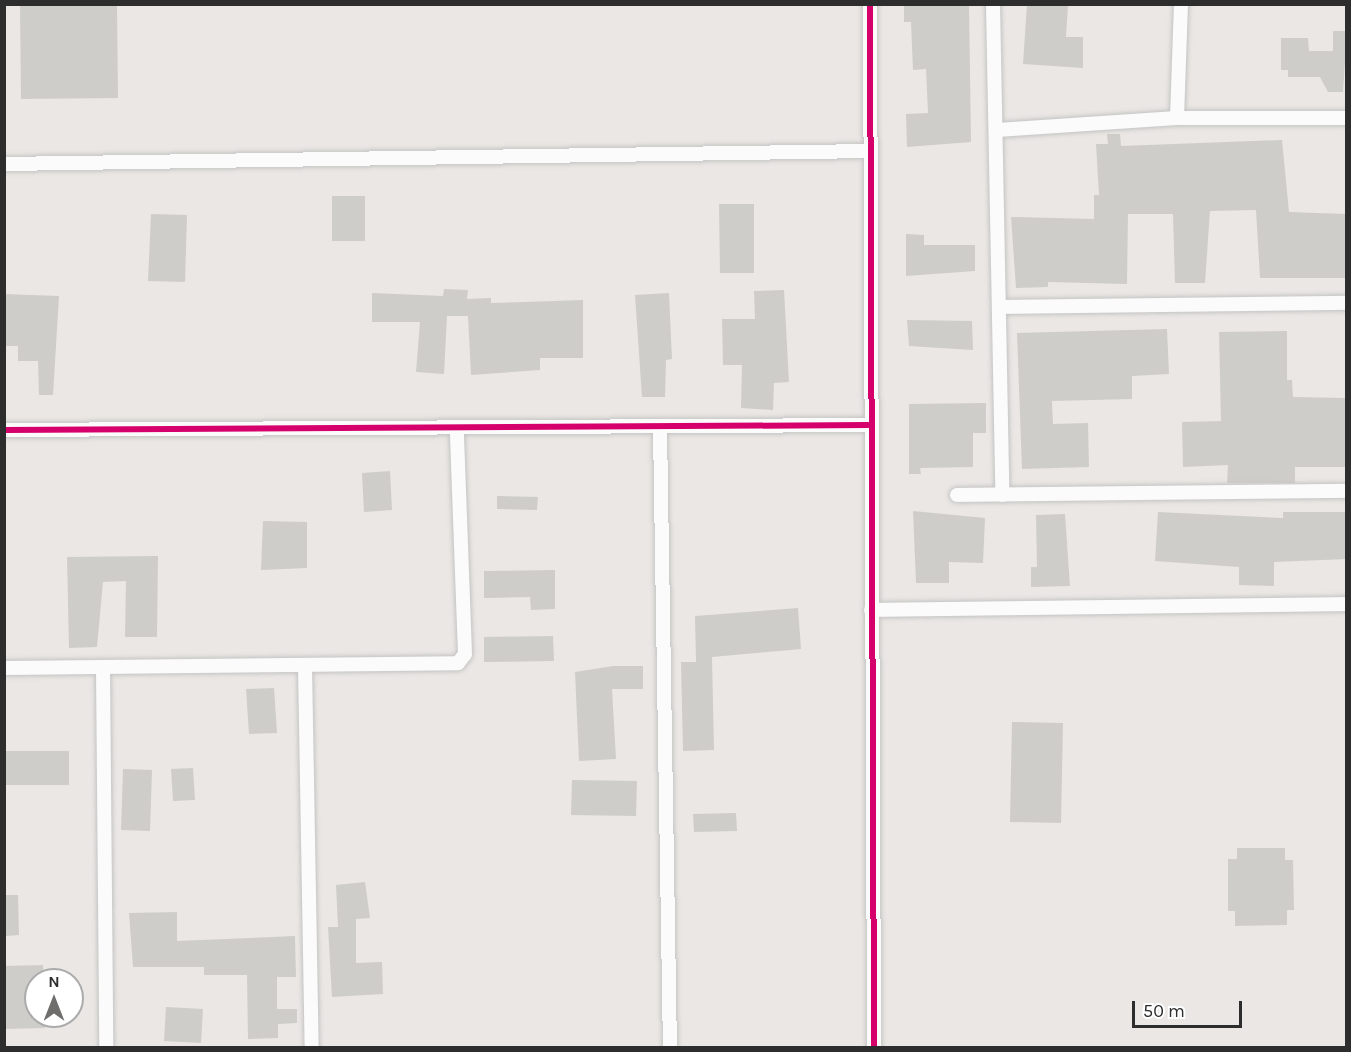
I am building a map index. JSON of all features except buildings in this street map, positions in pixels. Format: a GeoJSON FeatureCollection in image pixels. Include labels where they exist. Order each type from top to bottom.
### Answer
{"type":"FeatureCollection","features":[{"type":"Feature","properties":{"kind":"street"},"geometry":{"type":"LineString","coordinates":[[870,4],[867,151],[868,425],[874,1047]]}},
{"type":"Feature","properties":{"kind":"street"},"geometry":{"type":"LineString","coordinates":[[993,4],[1001,307],[1002,495]]}},
{"type":"Feature","properties":{"kind":"street"},"geometry":{"type":"LineString","coordinates":[[1177,118],[1181,4]]}},
{"type":"Feature","properties":{"kind":"street"},"geometry":{"type":"LineString","coordinates":[[997,129],[1177,118],[1347,118]]}},
{"type":"Feature","properties":{"kind":"street"},"geometry":{"type":"LineString","coordinates":[[4,164],[867,151]]}},
{"type":"Feature","properties":{"kind":"street"},"geometry":{"type":"LineString","coordinates":[[1001,307],[1347,303]]}},
{"type":"Feature","properties":{"kind":"street"},"geometry":{"type":"LineString","coordinates":[[4,430],[457,431],[868,425]]}},
{"type":"Feature","properties":{"kind":"street"},"geometry":{"type":"LineString","coordinates":[[660,428],[670,1047]]}},
{"type":"Feature","properties":{"kind":"street"},"geometry":{"type":"LineString","coordinates":[[4,668],[446,666],[465,654],[457,431]]}},
{"type":"Feature","properties":{"kind":"street"},"geometry":{"type":"LineString","coordinates":[[957,495],[1347,490]]}},
{"type":"Feature","properties":{"kind":"street"},"geometry":{"type":"LineString","coordinates":[[871,610],[1347,604]]}},
{"type":"Feature","properties":{"kind":"street"},"geometry":{"type":"LineString","coordinates":[[305,666],[312,1047]]}},
{"type":"Feature","properties":{"kind":"street"},"geometry":{"type":"LineString","coordinates":[[103,668],[106,1047]]}},
{"type":"Feature","properties":{"kind":"cycle path"},"geometry":{"type":"LineString","coordinates":[[870,4],[874,1048]]}},
{"type":"Feature","properties":{"kind":"cycle path"},"geometry":{"type":"LineString","coordinates":[[4,430],[868,425]]}}]}
